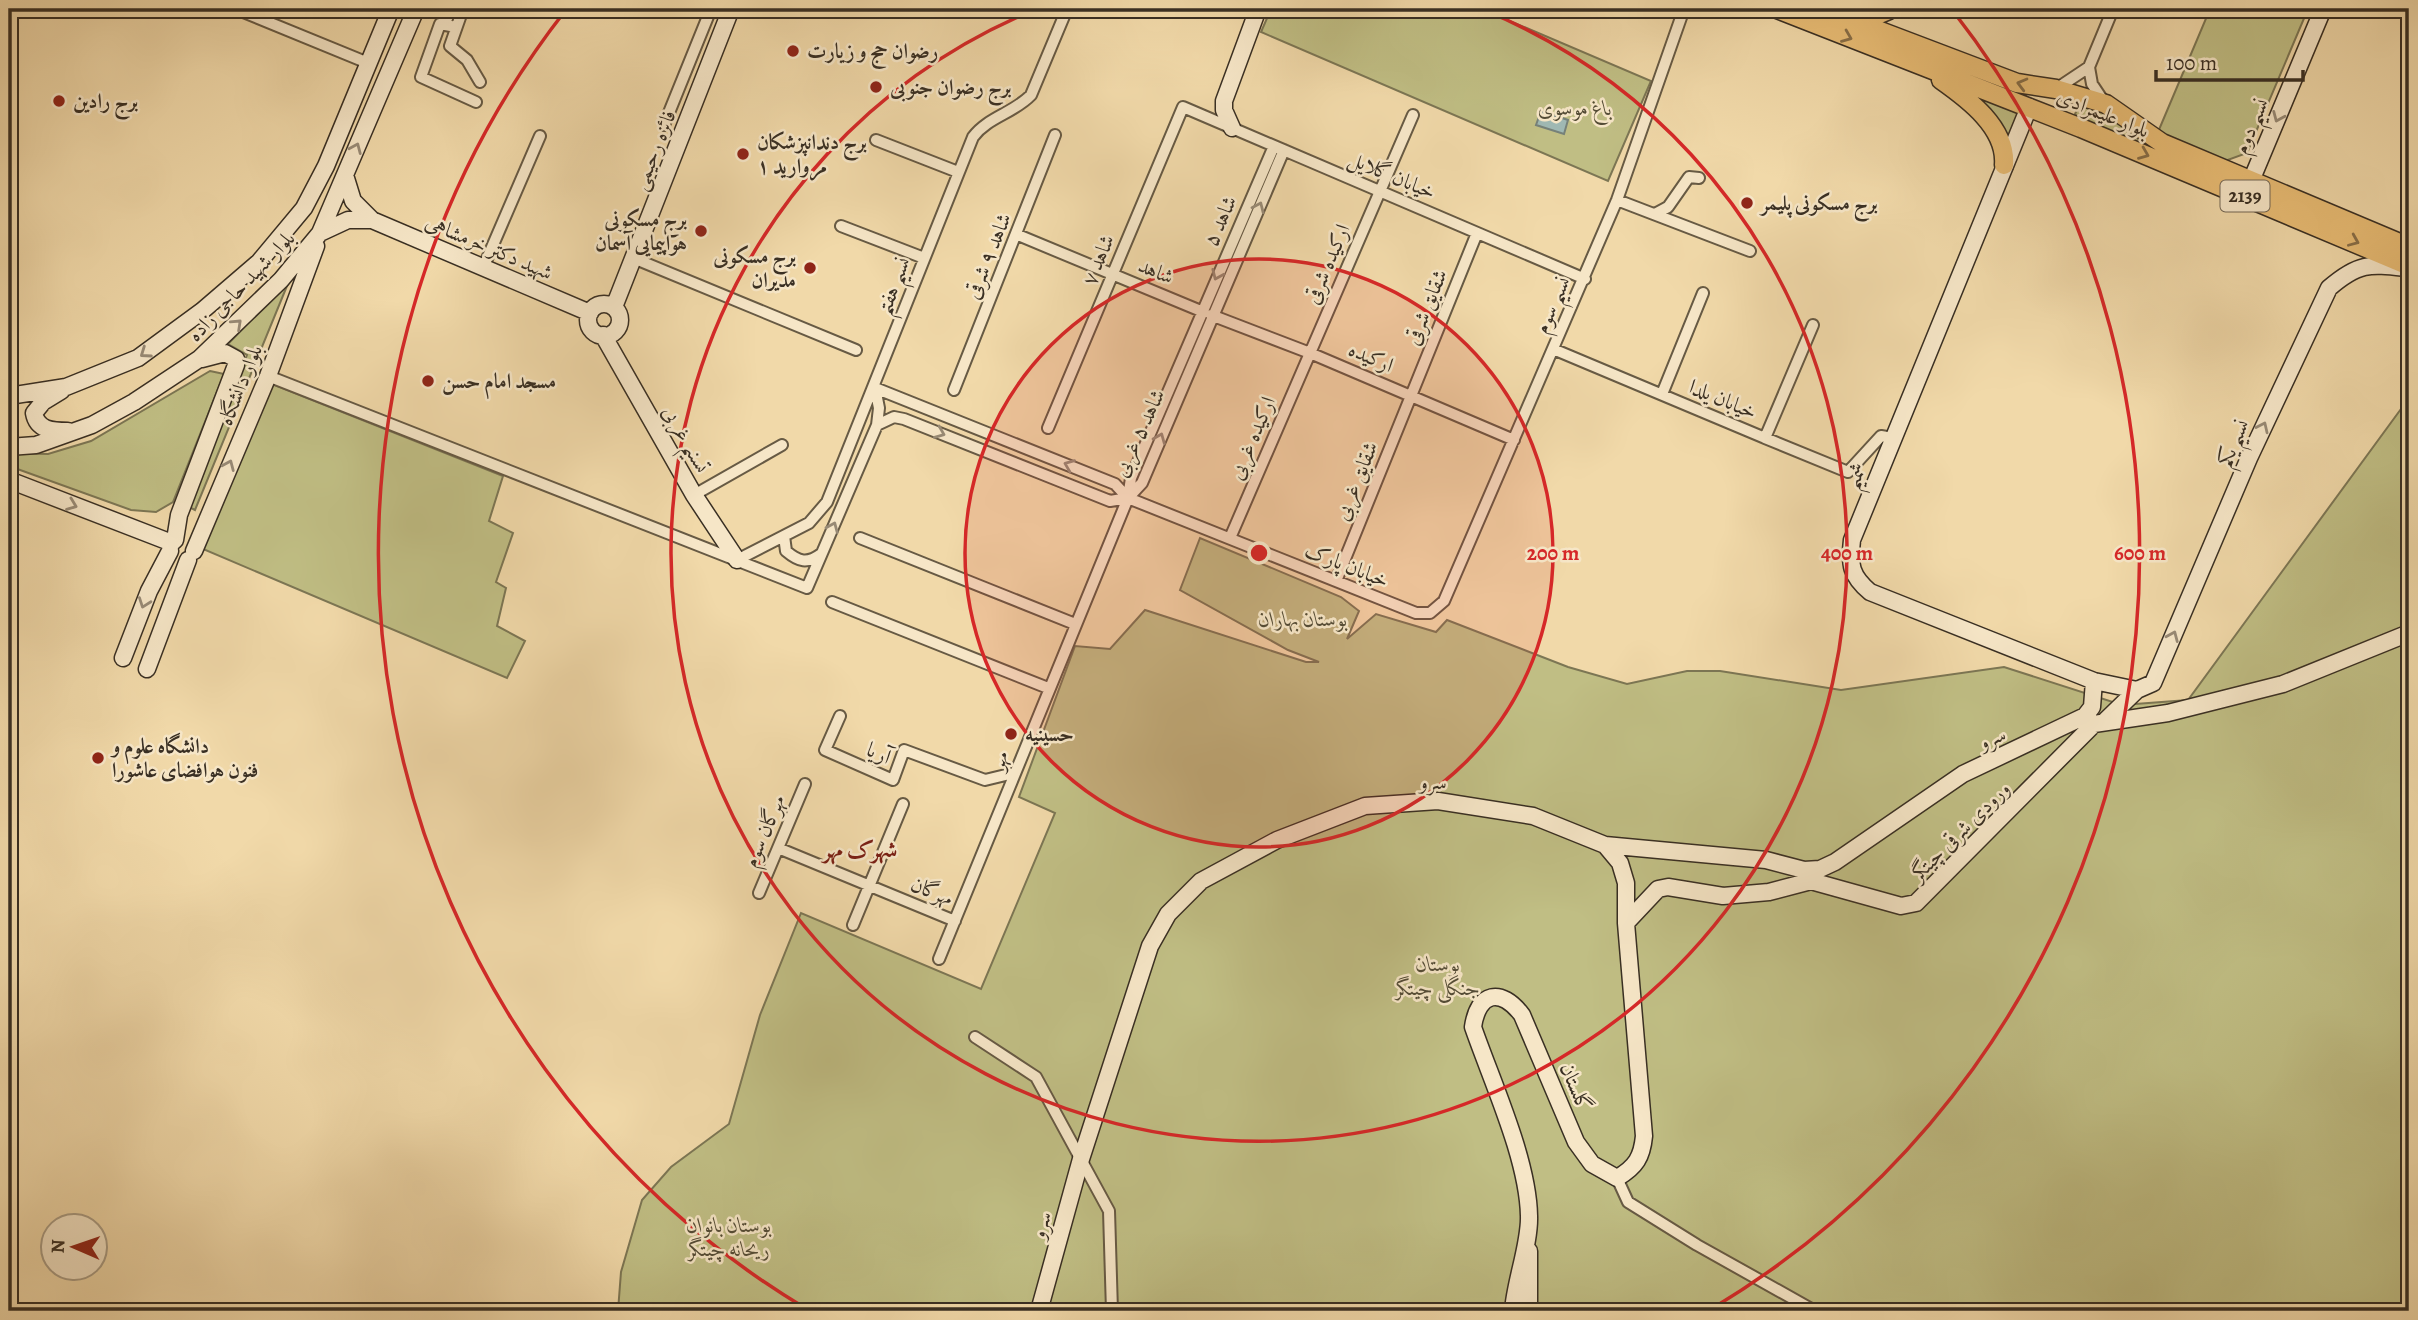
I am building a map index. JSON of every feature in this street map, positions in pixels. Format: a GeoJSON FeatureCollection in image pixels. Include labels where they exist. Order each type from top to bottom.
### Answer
{"type":"FeatureCollection","features":[{"type":"Feature","properties":{"kind":"main road","name":"بلوار علیمرادی"},"geometry":{"type":"LineString","coordinates":[[1777,9],[2017,83],[2056,89],[2106,104],[2162,142],[2409,247]]}},
{"type":"Feature","properties":{"kind":"main road","name":"بلوار علیمرادی"},"geometry":{"type":"LineString","coordinates":[[1822,9],[1848,20],[1921,66],[2081,128],[2409,267]]}},
{"type":"Feature","properties":{"kind":"main road"},"geometry":{"type":"LineString","coordinates":[[1848,20],[1870,18],[1889,9]]}},
{"type":"Feature","properties":{"kind":"main road"},"geometry":{"type":"LineString","coordinates":[[1921,66],[1956,90],[1980,112],[2000,137],[2005,151],[2004,164]]}},
{"type":"Feature","properties":{"kind":"main road"},"geometry":{"type":"LineString","coordinates":[[2081,128],[2073,117],[2072,107],[2079,99],[2088,98]]}},
{"type":"Feature","properties":{"kind":"street"},"geometry":{"type":"LineString","coordinates":[[236,9],[368,63]]}},
{"type":"Feature","properties":{"kind":"street","name":"بلوار شهید حاجی زاده"},"geometry":{"type":"LineString","coordinates":[[9,396],[66,387],[138,358],[202,311],[267,254],[304,208],[326,166],[391,9]]}},
{"type":"Feature","properties":{"kind":"street","name":"بلوار شهید حاجی زاده"},"geometry":{"type":"LineString","coordinates":[[9,447],[36,445],[77,430],[134,402],[200,359],[281,280],[320,233],[416,9]]}},
{"type":"Feature","properties":{"kind":"street"},"geometry":{"type":"LineString","coordinates":[[451,9],[450,46],[467,60],[480,82]]}},
{"type":"Feature","properties":{"kind":"street"},"geometry":{"type":"LineString","coordinates":[[450,25],[463,9]]}},
{"type":"Feature","properties":{"kind":"street"},"geometry":{"type":"LineString","coordinates":[[664,125],[710,9]]}},
{"type":"Feature","properties":{"kind":"street","name":"فائزه رحیمی"},"geometry":{"type":"LineString","coordinates":[[614,307],[731,9]]}},
{"type":"Feature","properties":{"kind":"street","name":"نسیم هفتم"},"geometry":{"type":"LineString","coordinates":[[737,560],[809,523],[827,502],[875,388],[958,172],[980,128],[1023,104],[1031,95],[1067,9]]}},
{"type":"Feature","properties":{"kind":"street"},"geometry":{"type":"LineString","coordinates":[[1232,128],[1224,110],[1224,101],[1258,9]]}},
{"type":"Feature","properties":{"kind":"street","name":"نسیم سوم"},"geometry":{"type":"LineString","coordinates":[[1436,610],[1444,601],[1585,279],[1617,200],[1684,9]]}},
{"type":"Feature","properties":{"kind":"street"},"geometry":{"type":"LineString","coordinates":[[1876,39],[1889,9]]}},
{"type":"Feature","properties":{"kind":"street"},"geometry":{"type":"LineString","coordinates":[[2106,104],[2092,84],[2089,67],[2113,9]]}},
{"type":"Feature","properties":{"kind":"street","name":"نسیم دوم"},"geometry":{"type":"LineString","coordinates":[[2251,181],[2323,9]]}},
{"type":"Feature","properties":{"kind":"street"},"geometry":{"type":"LineString","coordinates":[[450,25],[440,24],[421,77],[476,102]]}},
{"type":"Feature","properties":{"kind":"street"},"geometry":{"type":"LineString","coordinates":[[698,39],[718,47]]}},
{"type":"Feature","properties":{"kind":"street"},"geometry":{"type":"LineString","coordinates":[[2056,89],[2089,67]]}},
{"type":"Feature","properties":{"kind":"street","name":"خیابان گلایل"},"geometry":{"type":"LineString","coordinates":[[1183,107],[1585,279]]}},
{"type":"Feature","properties":{"kind":"street","name":"شاهد ۷"},"geometry":{"type":"LineString","coordinates":[[1048,428],[1183,107]]}},
{"type":"Feature","properties":{"kind":"street","name":"شمیم"},"geometry":{"type":"LineString","coordinates":[[2029,107],[1852,540],[1849,563],[1854,579],[1870,592],[2094,681],[2137,690]]}},
{"type":"Feature","properties":{"kind":"street"},"geometry":{"type":"LineString","coordinates":[[1380,191],[1413,115]]}},
{"type":"Feature","properties":{"kind":"street","name":"شاهد ۹ شرقی"},"geometry":{"type":"LineString","coordinates":[[954,390],[1018,235],[1055,135]]}},
{"type":"Feature","properties":{"kind":"street"},"geometry":{"type":"LineString","coordinates":[[483,268],[540,136]]}},
{"type":"Feature","properties":{"kind":"street"},"geometry":{"type":"LineString","coordinates":[[876,139],[958,172]]}},
{"type":"Feature","properties":{"kind":"street","name":"شاهد ۵"},"geometry":{"type":"LineString","coordinates":[[1206,313],[1279,148]]}},
{"type":"Feature","properties":{"kind":"street","name":"شهید دکتر خرمشاهی"},"geometry":{"type":"LineString","coordinates":[[345,174],[353,201],[372,220],[590,313]]}},
{"type":"Feature","properties":{"kind":"street"},"geometry":{"type":"LineString","coordinates":[[1656,214],[1668,207],[1689,177],[1699,178]]}},
{"type":"Feature","properties":{"kind":"street","name":"ارکیده شرقی"},"geometry":{"type":"LineString","coordinates":[[1310,353],[1380,191]]}},
{"type":"Feature","properties":{"kind":"street"},"geometry":{"type":"LineString","coordinates":[[1617,200],[1750,251]]}},
{"type":"Feature","properties":{"kind":"street"},"geometry":{"type":"LineString","coordinates":[[320,233],[348,220],[372,220]]}},
{"type":"Feature","properties":{"kind":"street"},"geometry":{"type":"LineString","coordinates":[[841,226],[924,258]]}},
{"type":"Feature","properties":{"kind":"street","name":"بلوار دانشگاه"},"geometry":{"type":"LineString","coordinates":[[146,669],[268,376],[320,233]]}},
{"type":"Feature","properties":{"kind":"street","name":"شقایق شرقی"},"geometry":{"type":"LineString","coordinates":[[1411,395],[1478,233]]}},
{"type":"Feature","properties":{"kind":"street","name":"شاهد"},"geometry":{"type":"LineString","coordinates":[[1018,235],[1206,313]]}},
{"type":"Feature","properties":{"kind":"street"},"geometry":{"type":"LineString","coordinates":[[633,258],[856,350]]}},
{"type":"Feature","properties":{"kind":"street","name":"نسیم یکم"},"geometry":{"type":"LineString","coordinates":[[2092,718],[2153,683],[2249,458],[2329,288],[2345,274],[2368,264],[2409,267]]}},
{"type":"Feature","properties":{"kind":"street"},"geometry":{"type":"LineString","coordinates":[[1662,394],[1703,293]]}},
{"type":"Feature","properties":{"kind":"street"},"geometry":{"type":"LineString","coordinates":[[600,304],[614,307],[619,315],[619,325],[613,333],[603,335],[591,328],[590,313],[600,304]]}},
{"type":"Feature","properties":{"kind":"street","name":"ارکیده"},"geometry":{"type":"LineString","coordinates":[[1206,313],[1310,353],[1514,440]]}},
{"type":"Feature","properties":{"kind":"street","name":"شاهد ۵ غربی"},"geometry":{"type":"LineString","coordinates":[[1128,498],[1131,478],[1206,313]]}},
{"type":"Feature","properties":{"kind":"street","name":"خیابان یلدا"},"geometry":{"type":"LineString","coordinates":[[1553,349],[1765,438],[1813,325]]}},
{"type":"Feature","properties":{"kind":"street","name":"تسنیم غربی"},"geometry":{"type":"LineString","coordinates":[[603,335],[694,495],[737,560]]}},
{"type":"Feature","properties":{"kind":"street","name":"بلوار دانشگاه"},"geometry":{"type":"LineString","coordinates":[[123,658],[149,591],[172,545],[179,515],[236,365],[236,359],[225,353],[200,359]]}},
{"type":"Feature","properties":{"kind":"street","name":"ارکیده غربی"},"geometry":{"type":"LineString","coordinates":[[1230,538],[1310,353]]}},
{"type":"Feature","properties":{"kind":"street"},"geometry":{"type":"LineString","coordinates":[[268,376],[807,588],[877,425],[879,408],[875,388]]}},
{"type":"Feature","properties":{"kind":"street"},"geometry":{"type":"LineString","coordinates":[[66,387],[43,402],[34,412],[36,421],[42,428],[56,431],[77,430]]}},
{"type":"Feature","properties":{"kind":"street","name":"خیابان پارک"},"geometry":{"type":"LineString","coordinates":[[875,388],[1115,484],[1128,498],[1416,613],[1436,610]]}},
{"type":"Feature","properties":{"kind":"street","name":"شقایق غربی"},"geometry":{"type":"LineString","coordinates":[[1336,581],[1411,395]]}},
{"type":"Feature","properties":{"kind":"street","name":"خیابان پارک"},"geometry":{"type":"LineString","coordinates":[[877,425],[885,419],[904,419],[1110,501],[1128,498]]}},
{"type":"Feature","properties":{"kind":"street"},"geometry":{"type":"LineString","coordinates":[[1765,438],[1848,472],[1881,436],[1893,438]]}},
{"type":"Feature","properties":{"kind":"street"},"geometry":{"type":"LineString","coordinates":[[694,495],[782,445]]}},
{"type":"Feature","properties":{"kind":"street"},"geometry":{"type":"LineString","coordinates":[[193,479],[219,489]]}},
{"type":"Feature","properties":{"kind":"street"},"geometry":{"type":"LineString","coordinates":[[9,480],[172,545],[176,561],[191,556]]}},
{"type":"Feature","properties":{"kind":"street","name":"مهر"},"geometry":{"type":"LineString","coordinates":[[940,959],[1048,688],[1128,498]]}},
{"type":"Feature","properties":{"kind":"street"},"geometry":{"type":"LineString","coordinates":[[785,536],[786,551],[797,560],[811,561],[821,554]]}},
{"type":"Feature","properties":{"kind":"street"},"geometry":{"type":"LineString","coordinates":[[860,538],[1076,624]]}},
{"type":"Feature","properties":{"kind":"street"},"geometry":{"type":"LineString","coordinates":[[832,602],[1048,688]]}},
{"type":"Feature","properties":{"kind":"street"},"geometry":{"type":"LineString","coordinates":[[2094,681],[2092,718],[2168,713],[2283,684],[2409,633]]}},
{"type":"Feature","properties":{"kind":"street","name":"آریا"},"geometry":{"type":"LineString","coordinates":[[839,716],[825,750],[893,780],[904,750],[985,780],[1014,773]]}},
{"type":"Feature","properties":{"kind":"street","name":"سرو"},"geometry":{"type":"LineString","coordinates":[[1039,1311],[1081,1159],[1150,946],[1168,914],[1201,881],[1277,839],[1365,806],[1438,801],[1498,808],[1534,816],[1605,845],[1766,860],[1804,870],[1820,869],[1835,862],[1963,774],[2092,718]]}},
{"type":"Feature","properties":{"kind":"street","name":"ورودی شرقی چیتگر"},"geometry":{"type":"LineString","coordinates":[[1626,923],[1658,889],[1668,887],[1723,896],[1769,892],[1811,881],[1901,906],[1916,903],[2092,718]]}},
{"type":"Feature","properties":{"kind":"street","name":"مهرگان سوم"},"geometry":{"type":"LineString","coordinates":[[760,893],[805,784]]}},
{"type":"Feature","properties":{"kind":"street"},"geometry":{"type":"LineString","coordinates":[[853,925],[904,804]]}},
{"type":"Feature","properties":{"kind":"street"},"geometry":{"type":"LineString","coordinates":[[1605,845],[1620,863],[1626,883],[1626,923],[1644,1136],[1642,1154],[1633,1169],[1617,1178],[1628,1202],[1815,1311]]}},
{"type":"Feature","properties":{"kind":"street","name":"مهرگان"},"geometry":{"type":"LineString","coordinates":[[778,848],[954,921]]}},
{"type":"Feature","properties":{"kind":"street","name":"گلستان"},"geometry":{"type":"LineString","coordinates":[[1513,1311],[1529,1218],[1523,1172],[1473,1027],[1475,1011],[1488,998],[1501,996],[1510,999],[1522,1015],[1576,1142],[1592,1164],[1617,1178]]}},
{"type":"Feature","properties":{"kind":"street"},"geometry":{"type":"LineString","coordinates":[[975,1037],[1036,1077],[1109,1211],[1112,1311]]}},
{"type":"Feature","properties":{"kind":"street"},"geometry":{"type":"LineString","coordinates":[[1529,1218],[1529,1311]]}},
{"type":"Feature","properties":{"kind":"green space","name":"باغ موسوی"},"geometry":{"type":"Polygon","coordinates":[[[1271,9],[1482,9],[1651,81],[1608,181],[1261,32],[1271,9]]]}},
{"type":"Feature","properties":{"kind":"green space"},"geometry":{"type":"Polygon","coordinates":[[[2210,9],[2308,9],[2247,153],[2225,161],[2158,132],[2210,9]]]}},
{"type":"Feature","properties":{"kind":"green space"},"geometry":{"type":"Polygon","coordinates":[[[1956,85],[2020,111],[2009,140],[1956,85]]]}},
{"type":"Feature","properties":{"kind":"green space"},"geometry":{"type":"Polygon","coordinates":[[[2081,101],[2097,101],[2127,131],[2153,150],[2080,120],[2075,114],[2081,101]]]}},
{"type":"Feature","properties":{"kind":"green space"},"geometry":{"type":"Polygon","coordinates":[[[289,281],[195,510],[187,506],[247,355],[228,344],[289,281]]]}},
{"type":"Feature","properties":{"kind":"green space"},"geometry":{"type":"Polygon","coordinates":[[[210,371],[224,374],[173,502],[156,512],[131,510],[9,466],[9,453],[48,454],[91,441],[210,371]]]}},
{"type":"Feature","properties":{"kind":"green space"},"geometry":{"type":"Polygon","coordinates":[[[272,384],[503,476],[489,521],[513,533],[496,582],[506,588],[497,626],[525,641],[507,678],[203,549],[272,384]]]}},
{"type":"Feature","properties":{"kind":"green space","name":"بوستان جنگلی چیتگر"},"geometry":{"type":"Polygon","coordinates":[[[2409,398],[2409,1311],[618,1311],[621,1272],[642,1200],[671,1167],[729,1124],[760,1015],[801,913],[981,989],[1055,813],[1019,797],[1075,646],[1110,649],[1145,610],[1306,662],[1319,662],[1288,650],[1180,590],[1200,538],[1341,597],[1359,611],[1347,639],[1376,614],[1436,632],[1447,620],[1568,667],[1627,684],[1687,671],[1720,671],[1841,690],[2004,667],[2122,705],[2188,700],[2409,398]]]}},
{"type":"Feature","properties":{"kind":"water"},"geometry":{"type":"Polygon","coordinates":[[[1541,111],[1568,120],[1564,134],[1536,125],[1541,111]]]}},
{"type":"Feature","properties":{"kind":"place","name":"رضوان حج و زیارت"},"geometry":{"type":"Point","coordinates":[793,51]}},
{"type":"Feature","properties":{"kind":"place","name":"برج رضوان جنوبی"},"geometry":{"type":"Point","coordinates":[876,87]}},
{"type":"Feature","properties":{"kind":"place","name":"برج رادین"},"geometry":{"type":"Point","coordinates":[59,101]}},
{"type":"Feature","properties":{"kind":"place","name":"برج دندانپزشکان مروارید ۱"},"geometry":{"type":"Point","coordinates":[743,154]}},
{"type":"Feature","properties":{"kind":"place","name":"برج مسکونی پلیمر"},"geometry":{"type":"Point","coordinates":[1747,203]}},
{"type":"Feature","properties":{"kind":"place","name":"برج مسکونی هواپیمایی آسمان"},"geometry":{"type":"Point","coordinates":[701,231]}},
{"type":"Feature","properties":{"kind":"place","name":"برج مسکونی مدیران"},"geometry":{"type":"Point","coordinates":[810,268]}},
{"type":"Feature","properties":{"kind":"place","name":"مسجد امام حسن"},"geometry":{"type":"Point","coordinates":[428,381]}},
{"type":"Feature","properties":{"kind":"place","name":"حسینیه"},"geometry":{"type":"Point","coordinates":[1011,734]}},
{"type":"Feature","properties":{"kind":"place","name":"دانشگاه علوم و فنون هوافضای عاشورا"},"geometry":{"type":"Point","coordinates":[98,758]}},
{"type":"Feature","properties":{"kind":"district","name":"شهرک مهر"},"geometry":{"type":"Point","coordinates":[860,849]}},
{"type":"Feature","properties":{"kind":"park label","name":"بوستان بهاران"},"geometry":{"type":"Point","coordinates":[1303,619]}},
{"type":"Feature","properties":{"kind":"park label","name":"بوستان بانوان ریحانه چیتگر"},"geometry":{"type":"Point","coordinates":[729,1237]}}]}
